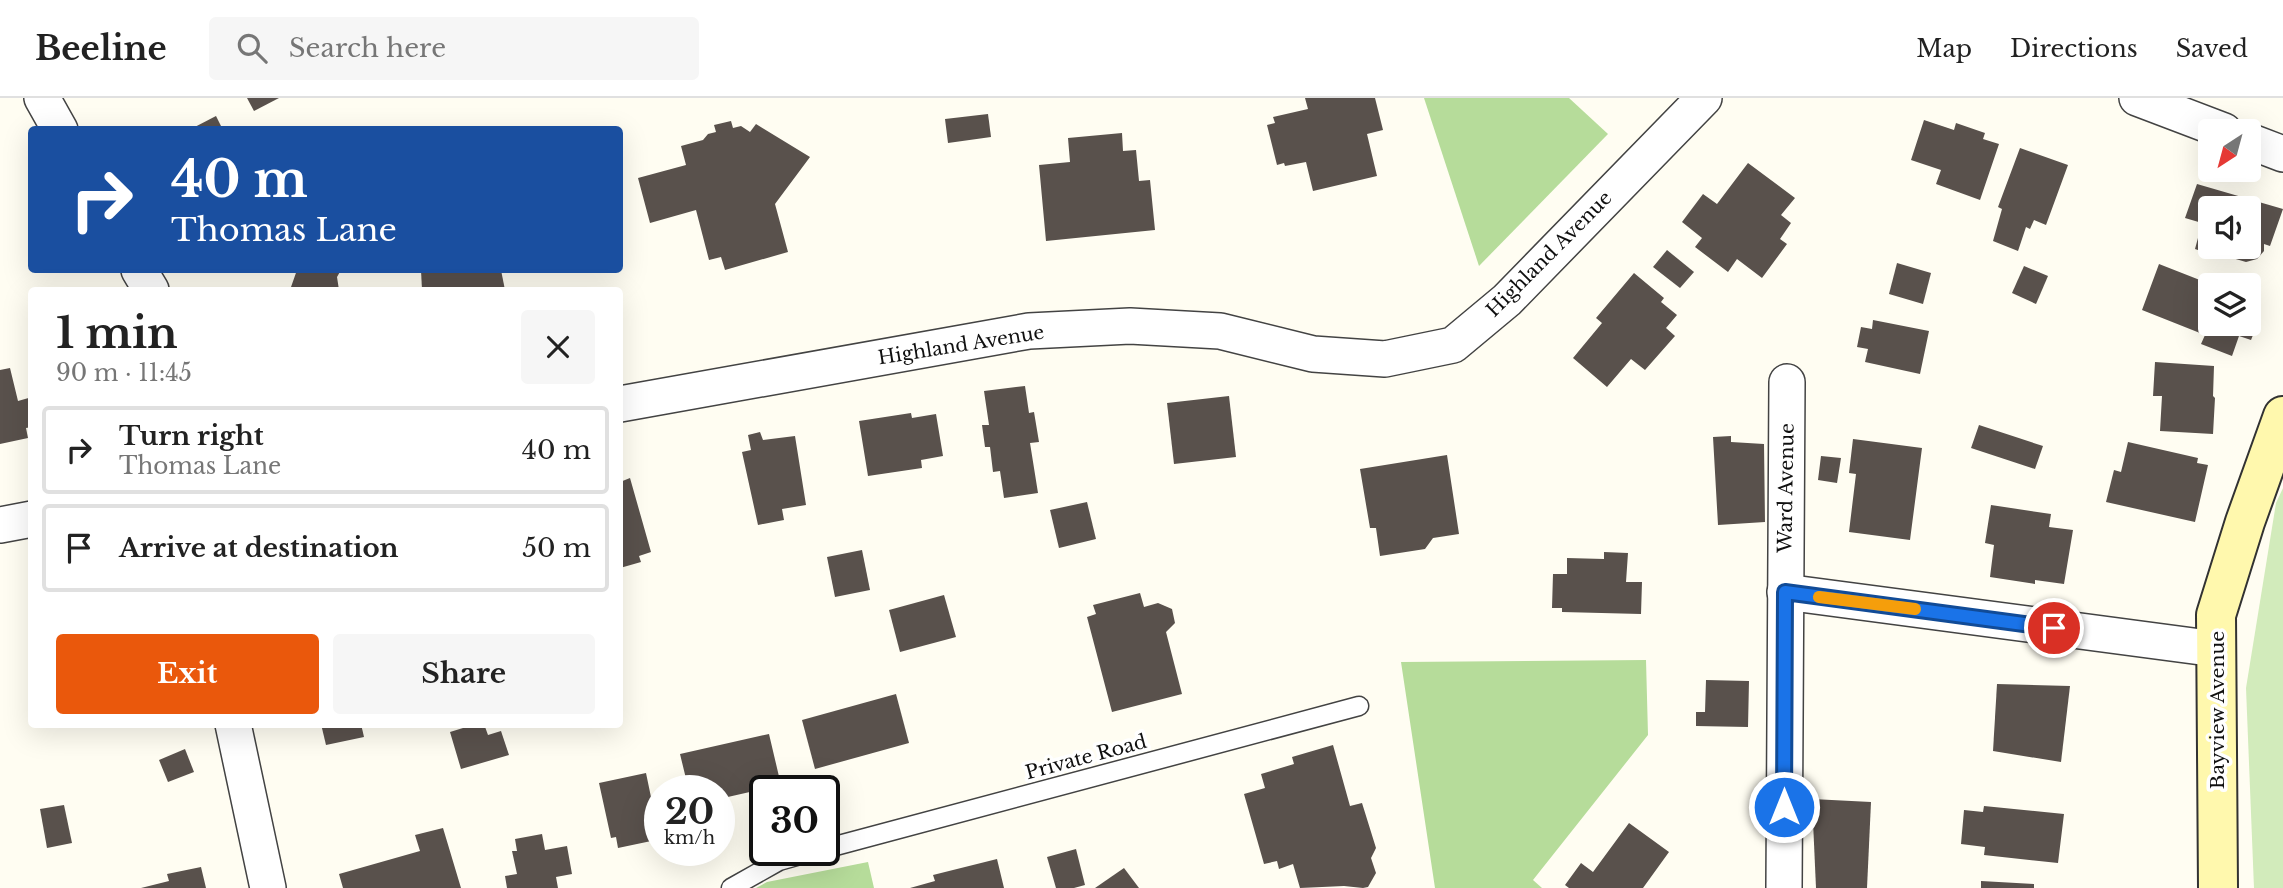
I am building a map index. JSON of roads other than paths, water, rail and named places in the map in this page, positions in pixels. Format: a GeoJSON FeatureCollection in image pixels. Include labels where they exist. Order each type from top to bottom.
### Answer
{"type":"FeatureCollection","features":[{"type":"Feature","properties":{"kind":"main road","name":"Bayview Avenue"},"geometry":{"type":"LineString","coordinates":[[2218,888],[2216,615],[2245,522],[2283,416]]}},
{"type":"Feature","properties":{"kind":"street"},"geometry":{"type":"LineString","coordinates":[[42,98],[58,126]]}},
{"type":"Feature","properties":{"kind":"street","name":"Highland Avenue"},"geometry":{"type":"LineString","coordinates":[[623,403],[1029,331],[1130,326],[1220,331],[1313,354],[1385,359],[1452,345],[1507,300],[1704,98]]}},
{"type":"Feature","properties":{"kind":"street"},"geometry":{"type":"LineString","coordinates":[[2137,98],[2198,121]]}},
{"type":"Feature","properties":{"kind":"street"},"geometry":{"type":"LineString","coordinates":[[2261,146],[2283,154]]}},
{"type":"Feature","properties":{"kind":"street","name":"Ward Avenue"},"geometry":{"type":"LineString","coordinates":[[1784,888],[1787,382]]}},
{"type":"Feature","properties":{"kind":"street"},"geometry":{"type":"LineString","coordinates":[[0,525],[28,520]]}},
{"type":"Feature","properties":{"kind":"street"},"geometry":{"type":"LineString","coordinates":[[1785,592],[2216,649]]}},
{"type":"Feature","properties":{"kind":"street"},"geometry":{"type":"LineString","coordinates":[[234,728],[268,888]]}},
{"type":"Feature","properties":{"kind":"lane","name":"Private Road"},"geometry":{"type":"LineString","coordinates":[[840,845],[1359,706]]}},
{"type":"Feature","properties":{"kind":"lane"},"geometry":{"type":"LineString","coordinates":[[731,888],[770,866]]}}]}
